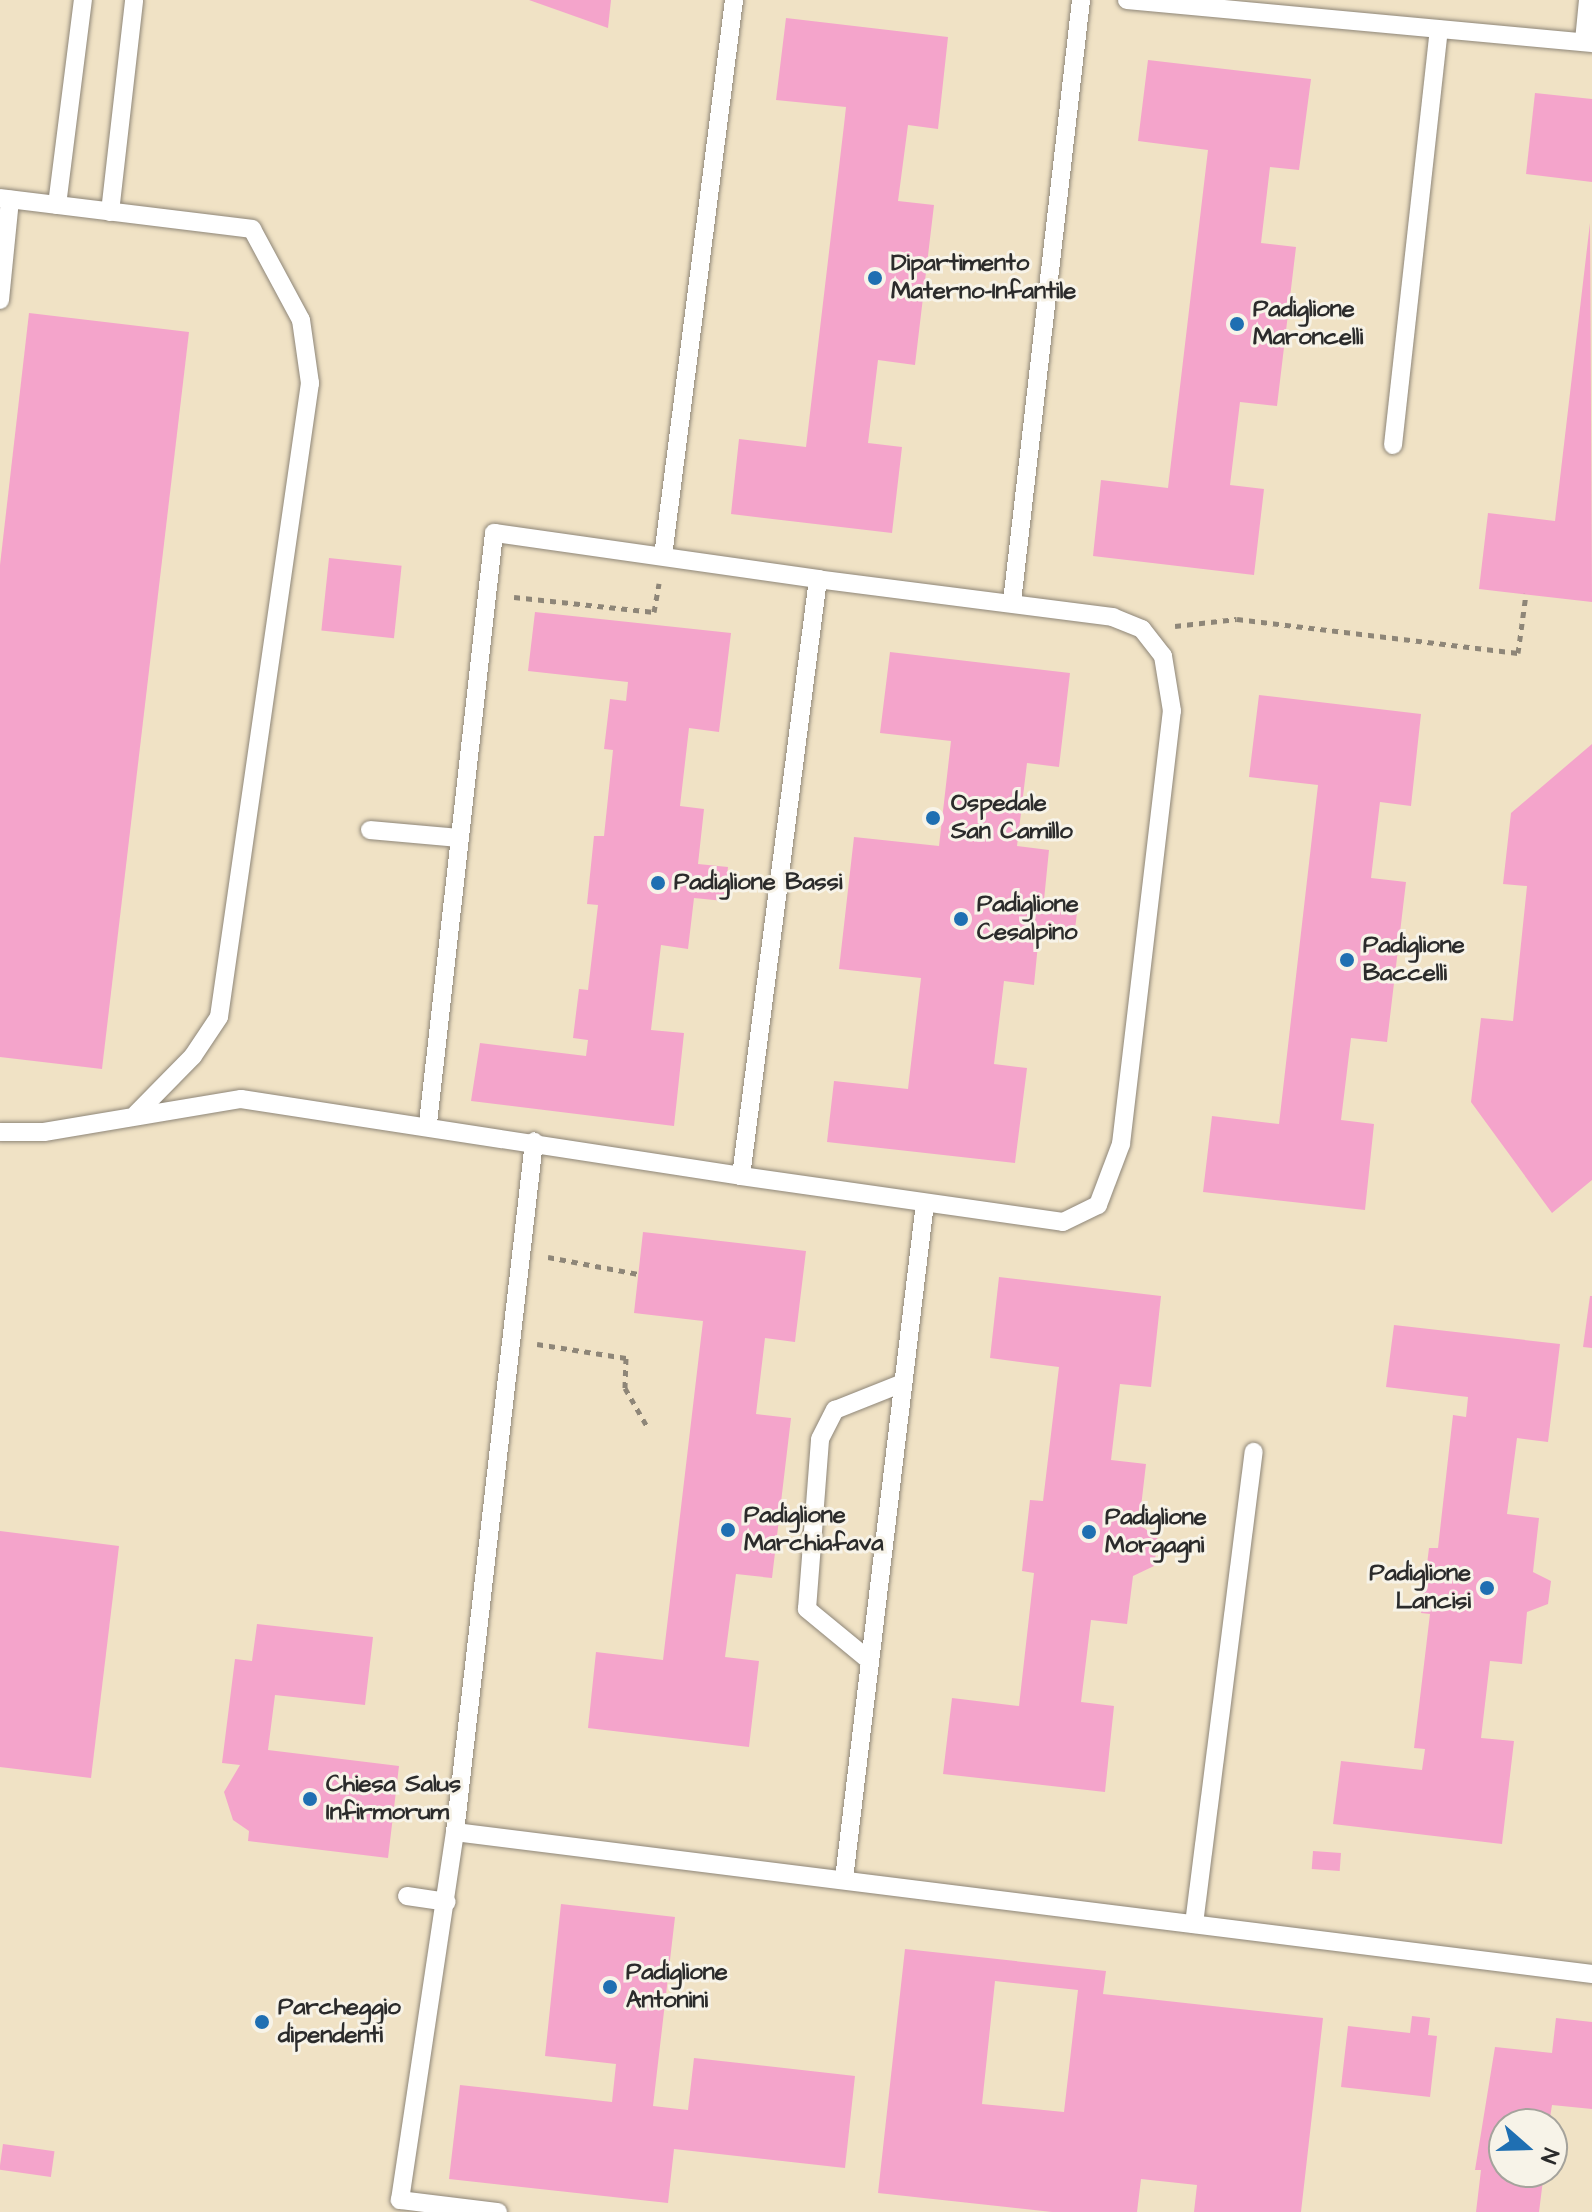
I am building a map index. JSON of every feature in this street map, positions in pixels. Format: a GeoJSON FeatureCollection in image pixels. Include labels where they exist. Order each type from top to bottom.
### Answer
{"type":"FeatureCollection","features":[{"type":"Feature","properties":{"kind":"lane"},"geometry":{"type":"LineString","coordinates":[[57,205],[83,0]]}},
{"type":"Feature","properties":{"kind":"lane"},"geometry":{"type":"LineString","coordinates":[[110,212],[134,0]]}},
{"type":"Feature","properties":{"kind":"lane"},"geometry":{"type":"LineString","coordinates":[[663,556],[734,0]]}},
{"type":"Feature","properties":{"kind":"lane"},"geometry":{"type":"LineString","coordinates":[[1012,602],[1081,0]]}},
{"type":"Feature","properties":{"kind":"lane"},"geometry":{"type":"LineString","coordinates":[[1127,0],[1588,42],[1588,0]]}},
{"type":"Feature","properties":{"kind":"lane"},"geometry":{"type":"LineString","coordinates":[[1393,445],[1439,30]]}},
{"type":"Feature","properties":{"kind":"lane"},"geometry":{"type":"LineString","coordinates":[[0,300],[5,199],[252,229],[301,320],[310,383],[219,1017],[193,1056],[136,1114]]}},
{"type":"Feature","properties":{"kind":"lane"},"geometry":{"type":"LineString","coordinates":[[0,1132],[44,1132],[136,1114],[241,1099],[428,1123],[741,1176],[1063,1222],[1087,1215],[1111,1181],[1172,711],[1170,674],[1142,629],[1097,613],[818,579],[494,533],[428,1123]]}},
{"type":"Feature","properties":{"kind":"lane"},"geometry":{"type":"LineString","coordinates":[[741,1176],[818,579]]}},
{"type":"Feature","properties":{"kind":"lane"},"geometry":{"type":"LineString","coordinates":[[370,830],[459,838]]}},
{"type":"Feature","properties":{"kind":"lane"},"geometry":{"type":"LineString","coordinates":[[498,2212],[400,2200],[447,1902],[534,1142]]}},
{"type":"Feature","properties":{"kind":"lane"},"geometry":{"type":"LineString","coordinates":[[844,1879],[925,1203]]}},
{"type":"Feature","properties":{"kind":"lane"},"geometry":{"type":"LineString","coordinates":[[870,1661],[807,1609],[820,1439],[835,1410],[903,1383]]}},
{"type":"Feature","properties":{"kind":"lane"},"geometry":{"type":"LineString","coordinates":[[1194,1924],[1254,1452]]}},
{"type":"Feature","properties":{"kind":"lane"},"geometry":{"type":"LineString","coordinates":[[455,1832],[1592,1973]]}},
{"type":"Feature","properties":{"kind":"lane"},"geometry":{"type":"LineString","coordinates":[[407,1896],[447,1902]]}},
{"type":"Feature","properties":{"kind":"path"},"geometry":{"type":"LineString","coordinates":[[485,594],[654,612],[663,556]]}},
{"type":"Feature","properties":{"kind":"path"},"geometry":{"type":"LineString","coordinates":[[1142,629],[1237,619],[1518,653],[1526,594]]}},
{"type":"Feature","properties":{"kind":"path"},"geometry":{"type":"LineString","coordinates":[[523,1253],[638,1274]]}},
{"type":"Feature","properties":{"kind":"path"},"geometry":{"type":"LineString","coordinates":[[512,1340],[626,1358],[625,1388],[648,1428]]}},
{"type":"Feature","properties":{"kind":"building"},"geometry":{"type":"Polygon","coordinates":[[[529,0],[611,0],[608,28],[529,0]]]}},
{"type":"Feature","properties":{"kind":"building","name":"Dipartimento Materno-Infantile"},"geometry":{"type":"Polygon","coordinates":[[[786,18],[948,37],[938,129],[908,125],[898,201],[934,205],[915,365],[878,360],[868,443],[902,447],[892,533],[731,514],[739,439],[806,447],[846,107],[776,100],[786,18]]]}},
{"type":"Feature","properties":{"kind":"building","name":"Padiglione Maroncelli"},"geometry":{"type":"Polygon","coordinates":[[[1148,60],[1311,79],[1299,170],[1270,167],[1261,243],[1296,247],[1277,406],[1240,402],[1230,485],[1264,489],[1254,575],[1093,556],[1101,480],[1168,488],[1208,150],[1138,141],[1148,60]]]}},
{"type":"Feature","properties":{"kind":"building"},"geometry":{"type":"Polygon","coordinates":[[[1535,93],[1592,99],[1592,182],[1526,174],[1535,93]]]}},
{"type":"Feature","properties":{"kind":"building"},"geometry":{"type":"Polygon","coordinates":[[[1590,223],[1592,602],[1479,589],[1488,513],[1555,521],[1590,223]]]}},
{"type":"Feature","properties":{"kind":"building"},"geometry":{"type":"Polygon","coordinates":[[[29,313],[189,332],[102,1069],[0,1057],[0,565],[29,313]]]}},
{"type":"Feature","properties":{"kind":"building"},"geometry":{"type":"Polygon","coordinates":[[[329,558],[402,566],[394,638],[321,631],[329,558]]]}},
{"type":"Feature","properties":{"kind":"building","name":"Padiglione Bassi"},"geometry":{"type":"Polygon","coordinates":[[[535,612],[731,633],[719,732],[689,728],[680,806],[704,809],[698,864],[728,867],[724,901],[694,898],[688,949],[661,945],[651,1030],[684,1033],[674,1126],[471,1101],[480,1043],[586,1056],[588,1040],[573,1038],[579,989],[588,990],[598,905],[587,904],[594,836],[604,836],[613,750],[604,749],[610,699],[626,701],[628,682],[528,671],[535,612]]]}},
{"type":"Feature","properties":{"kind":"building","name":"Padiglione Cesalpino"},"geometry":{"type":"Polygon","coordinates":[[[890,652],[1070,673],[1059,767],[1027,763],[1017,846],[1049,850],[1044,900],[1078,904],[1074,938],[1039,934],[1034,985],[1004,981],[994,1064],[1027,1068],[1015,1163],[827,1142],[834,1081],[908,1089],[921,978],[839,969],[854,837],[939,846],[951,741],[880,733],[890,652]]]}},
{"type":"Feature","properties":{"kind":"building","name":"Padiglione Baccelli"},"geometry":{"type":"Polygon","coordinates":[[[1259,695],[1421,714],[1411,806],[1380,802],[1371,878],[1406,882],[1387,1042],[1351,1038],[1341,1120],[1374,1124],[1365,1210],[1203,1192],[1212,1116],[1279,1124],[1318,785],[1249,777],[1259,695]]]}},
{"type":"Feature","properties":{"kind":"building"},"geometry":{"type":"Polygon","coordinates":[[[1592,744],[1592,1180],[1552,1213],[1471,1102],[1481,1018],[1513,1021],[1527,886],[1503,884],[1511,813],[1592,744]]]}},
{"type":"Feature","properties":{"kind":"building","name":"Padiglione Marchiafava"},"geometry":{"type":"Polygon","coordinates":[[[643,1232],[806,1251],[795,1342],[765,1338],[756,1414],[791,1418],[772,1578],[736,1574],[725,1657],[759,1661],[749,1747],[588,1728],[596,1652],[663,1660],[703,1321],[634,1313],[643,1232]]]}},
{"type":"Feature","properties":{"kind":"building","name":"Padiglione Morgagni"},"geometry":{"type":"Polygon","coordinates":[[[999,1277],[1161,1296],[1151,1387],[1120,1384],[1111,1460],[1146,1464],[1139,1524],[1158,1539],[1154,1566],[1133,1576],[1127,1624],[1091,1620],[1081,1702],[1114,1706],[1105,1792],[943,1774],[952,1698],[1019,1706],[1034,1573],[1022,1571],[1030,1500],[1043,1501],[1059,1367],[990,1358],[999,1277]]]}},
{"type":"Feature","properties":{"kind":"building"},"geometry":{"type":"Polygon","coordinates":[[[1592,1296],[1592,1348],[1583,1347],[1592,1296]]]}},
{"type":"Feature","properties":{"kind":"building","name":"Padiglione Lancisi"},"geometry":{"type":"Polygon","coordinates":[[[1394,1325],[1560,1344],[1548,1442],[1517,1438],[1507,1514],[1539,1518],[1533,1572],[1551,1581],[1548,1604],[1527,1612],[1522,1664],[1490,1661],[1481,1738],[1514,1741],[1502,1844],[1333,1824],[1341,1761],[1422,1770],[1425,1749],[1414,1748],[1430,1614],[1421,1613],[1429,1548],[1438,1548],[1453,1415],[1466,1417],[1468,1397],[1386,1387],[1394,1325]]]}},
{"type":"Feature","properties":{"kind":"building"},"geometry":{"type":"Polygon","coordinates":[[[0,1531],[119,1546],[91,1778],[0,1767],[0,1531]]]}},
{"type":"Feature","properties":{"kind":"building"},"geometry":{"type":"Polygon","coordinates":[[[257,1624],[373,1637],[365,1705],[275,1695],[268,1750],[399,1766],[388,1858],[248,1841],[249,1831],[233,1820],[224,1792],[240,1765],[222,1763],[235,1659],[252,1661],[257,1624]]]}},
{"type":"Feature","properties":{"kind":"building"},"geometry":{"type":"Polygon","coordinates":[[[1313,1851],[1341,1853],[1340,1871],[1312,1869],[1313,1851]]]}},
{"type":"Feature","properties":{"kind":"building","name":"Padiglione Antonini"},"geometry":{"type":"Polygon","coordinates":[[[561,1904],[675,1917],[653,2106],[688,2110],[694,2058],[855,2076],[845,2168],[674,2149],[668,2203],[449,2179],[460,2085],[612,2102],[616,2064],[545,2056],[561,1904]]]}},
{"type":"Feature","properties":{"kind":"building"},"geometry":{"type":"Polygon","coordinates":[[[905,1949],[1106,1971],[1103,1994],[1323,2018],[1301,2212],[1194,2212],[1197,2185],[1141,2179],[1137,2212],[1052,2212],[878,2193],[905,1949]],[[995,1981],[982,2104],[1064,2112],[1078,1990],[995,1981]]]}},
{"type":"Feature","properties":{"kind":"building"},"geometry":{"type":"Polygon","coordinates":[[[1412,2016],[1430,2018],[1428,2035],[1437,2036],[1430,2097],[1341,2087],[1348,2026],[1410,2033],[1412,2016]]]}},
{"type":"Feature","properties":{"kind":"building"},"geometry":{"type":"Polygon","coordinates":[[[1556,2018],[1592,2022],[1592,2109],[1552,2105],[1552,2108],[1488,2108],[1488,2188],[1542,2188],[1539,2212],[1476,2212],[1481,2170],[1475,2170],[1495,2047],[1552,2053],[1556,2018]]]}},
{"type":"Feature","properties":{"kind":"building"},"geometry":{"type":"Polygon","coordinates":[[[3,2144],[54,2151],[51,2177],[0,2170],[3,2144]]]}},
{"type":"Feature","properties":{"kind":"place","name":"Dipartimento Materno-Infantile"},"geometry":{"type":"Point","coordinates":[875,278]}},
{"type":"Feature","properties":{"kind":"place","name":"Padiglione Maroncelli"},"geometry":{"type":"Point","coordinates":[1237,324]}},
{"type":"Feature","properties":{"kind":"place","name":"Ospedale San Camillo"},"geometry":{"type":"Point","coordinates":[933,818]}},
{"type":"Feature","properties":{"kind":"place","name":"Padiglione Bassi"},"geometry":{"type":"Point","coordinates":[658,883]}},
{"type":"Feature","properties":{"kind":"place","name":"Padiglione Cesalpino"},"geometry":{"type":"Point","coordinates":[961,919]}},
{"type":"Feature","properties":{"kind":"place","name":"Padiglione Baccelli"},"geometry":{"type":"Point","coordinates":[1347,960]}},
{"type":"Feature","properties":{"kind":"place","name":"Padiglione Marchiafava"},"geometry":{"type":"Point","coordinates":[728,1530]}},
{"type":"Feature","properties":{"kind":"place","name":"Padiglione Morgagni"},"geometry":{"type":"Point","coordinates":[1089,1532]}},
{"type":"Feature","properties":{"kind":"place","name":"Padiglione Lancisi"},"geometry":{"type":"Point","coordinates":[1487,1588]}},
{"type":"Feature","properties":{"kind":"place","name":"Chiesa Salus Infirmorum"},"geometry":{"type":"Point","coordinates":[310,1799]}},
{"type":"Feature","properties":{"kind":"place","name":"Padiglione Antonini"},"geometry":{"type":"Point","coordinates":[610,1987]}},
{"type":"Feature","properties":{"kind":"place","name":"Parcheggio dipendenti"},"geometry":{"type":"Point","coordinates":[262,2022]}}]}
